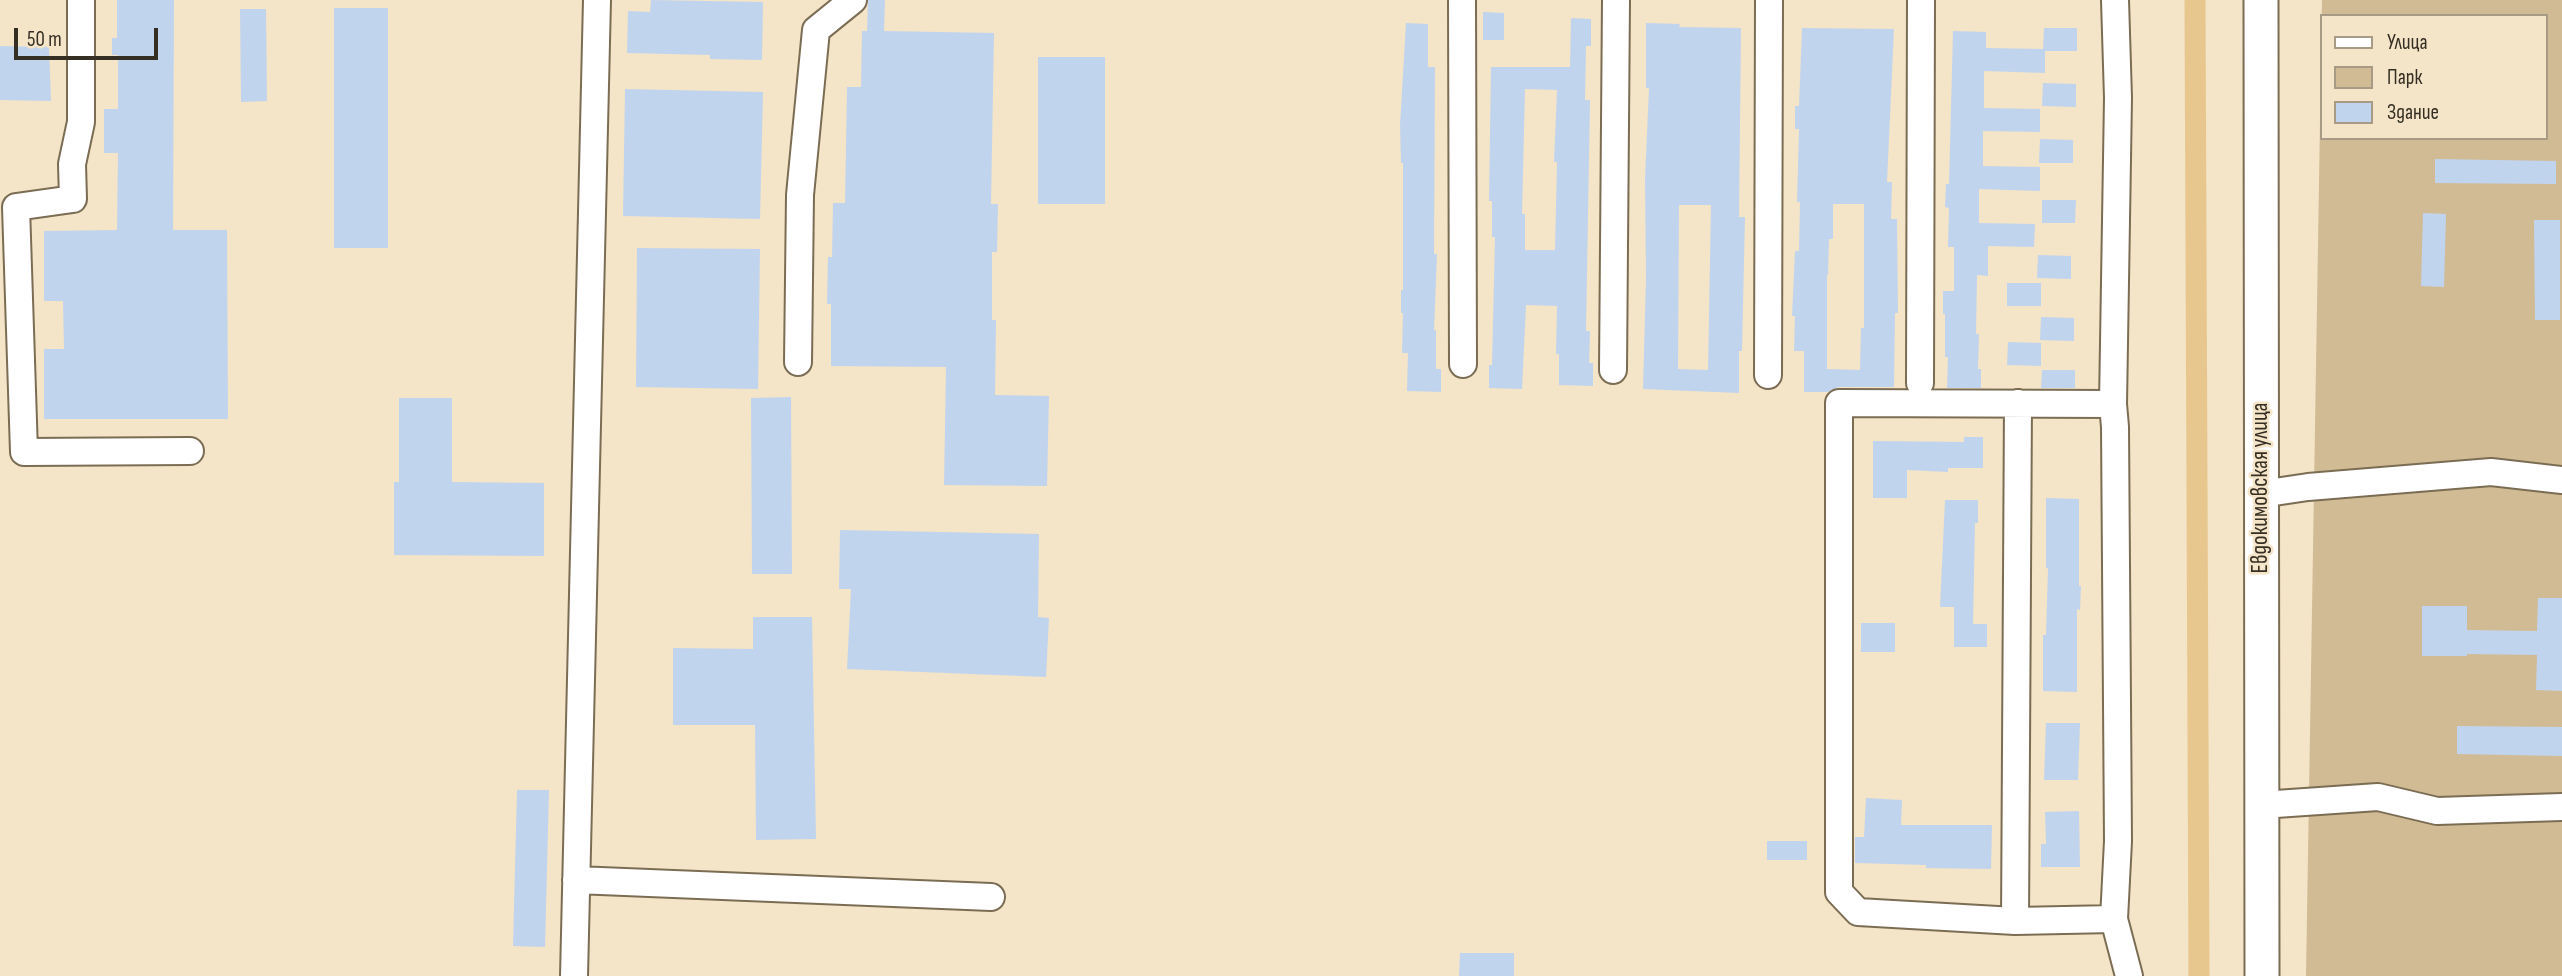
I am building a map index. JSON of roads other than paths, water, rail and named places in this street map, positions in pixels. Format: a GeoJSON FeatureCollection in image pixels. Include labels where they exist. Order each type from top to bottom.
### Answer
{"type":"FeatureCollection","features":[{"type":"Feature","properties":{"kind":"main road","name":"Евдокимовская улица"},"geometry":{"type":"LineString","coordinates":[[2261,0],[2262,976]]}},
{"type":"Feature","properties":{"kind":"street"},"geometry":{"type":"LineString","coordinates":[[81,0],[81,122],[72,164],[74,200],[16,207],[24,452],[190,451]]}},
{"type":"Feature","properties":{"kind":"street"},"geometry":{"type":"LineString","coordinates":[[574,976],[597,0]]}},
{"type":"Feature","properties":{"kind":"street"},"geometry":{"type":"LineString","coordinates":[[798,362],[800,195],[816,30],[853,0]]}},
{"type":"Feature","properties":{"kind":"street"},"geometry":{"type":"LineString","coordinates":[[1462,0],[1463,364]]}},
{"type":"Feature","properties":{"kind":"street"},"geometry":{"type":"LineString","coordinates":[[1613,370],[1616,0]]}},
{"type":"Feature","properties":{"kind":"street"},"geometry":{"type":"LineString","coordinates":[[1768,375],[1769,0]]}},
{"type":"Feature","properties":{"kind":"street"},"geometry":{"type":"LineString","coordinates":[[1920,383],[1921,0]]}},
{"type":"Feature","properties":{"kind":"street"},"geometry":{"type":"LineString","coordinates":[[2115,0],[2118,97],[2113,404],[2119,841],[2114,919],[2129,976]]}},
{"type":"Feature","properties":{"kind":"street"},"geometry":{"type":"LineString","coordinates":[[2113,404],[1839,403],[1839,892],[1858,912],[2015,920],[2114,919]]}},
{"type":"Feature","properties":{"kind":"street"},"geometry":{"type":"LineString","coordinates":[[2015,920],[2018,403]]}},
{"type":"Feature","properties":{"kind":"street"},"geometry":{"type":"LineString","coordinates":[[2261,494],[2308,487],[2491,472],[2562,480]]}},
{"type":"Feature","properties":{"kind":"street"},"geometry":{"type":"LineString","coordinates":[[2261,804],[2378,797],[2437,811],[2562,807]]}},
{"type":"Feature","properties":{"kind":"street"},"geometry":{"type":"LineString","coordinates":[[576,880],[991,897]]}},
{"type":"Feature","properties":{"kind":"waterway"},"geometry":{"type":"LineString","coordinates":[[2195,0],[2199,976]]}}]}
